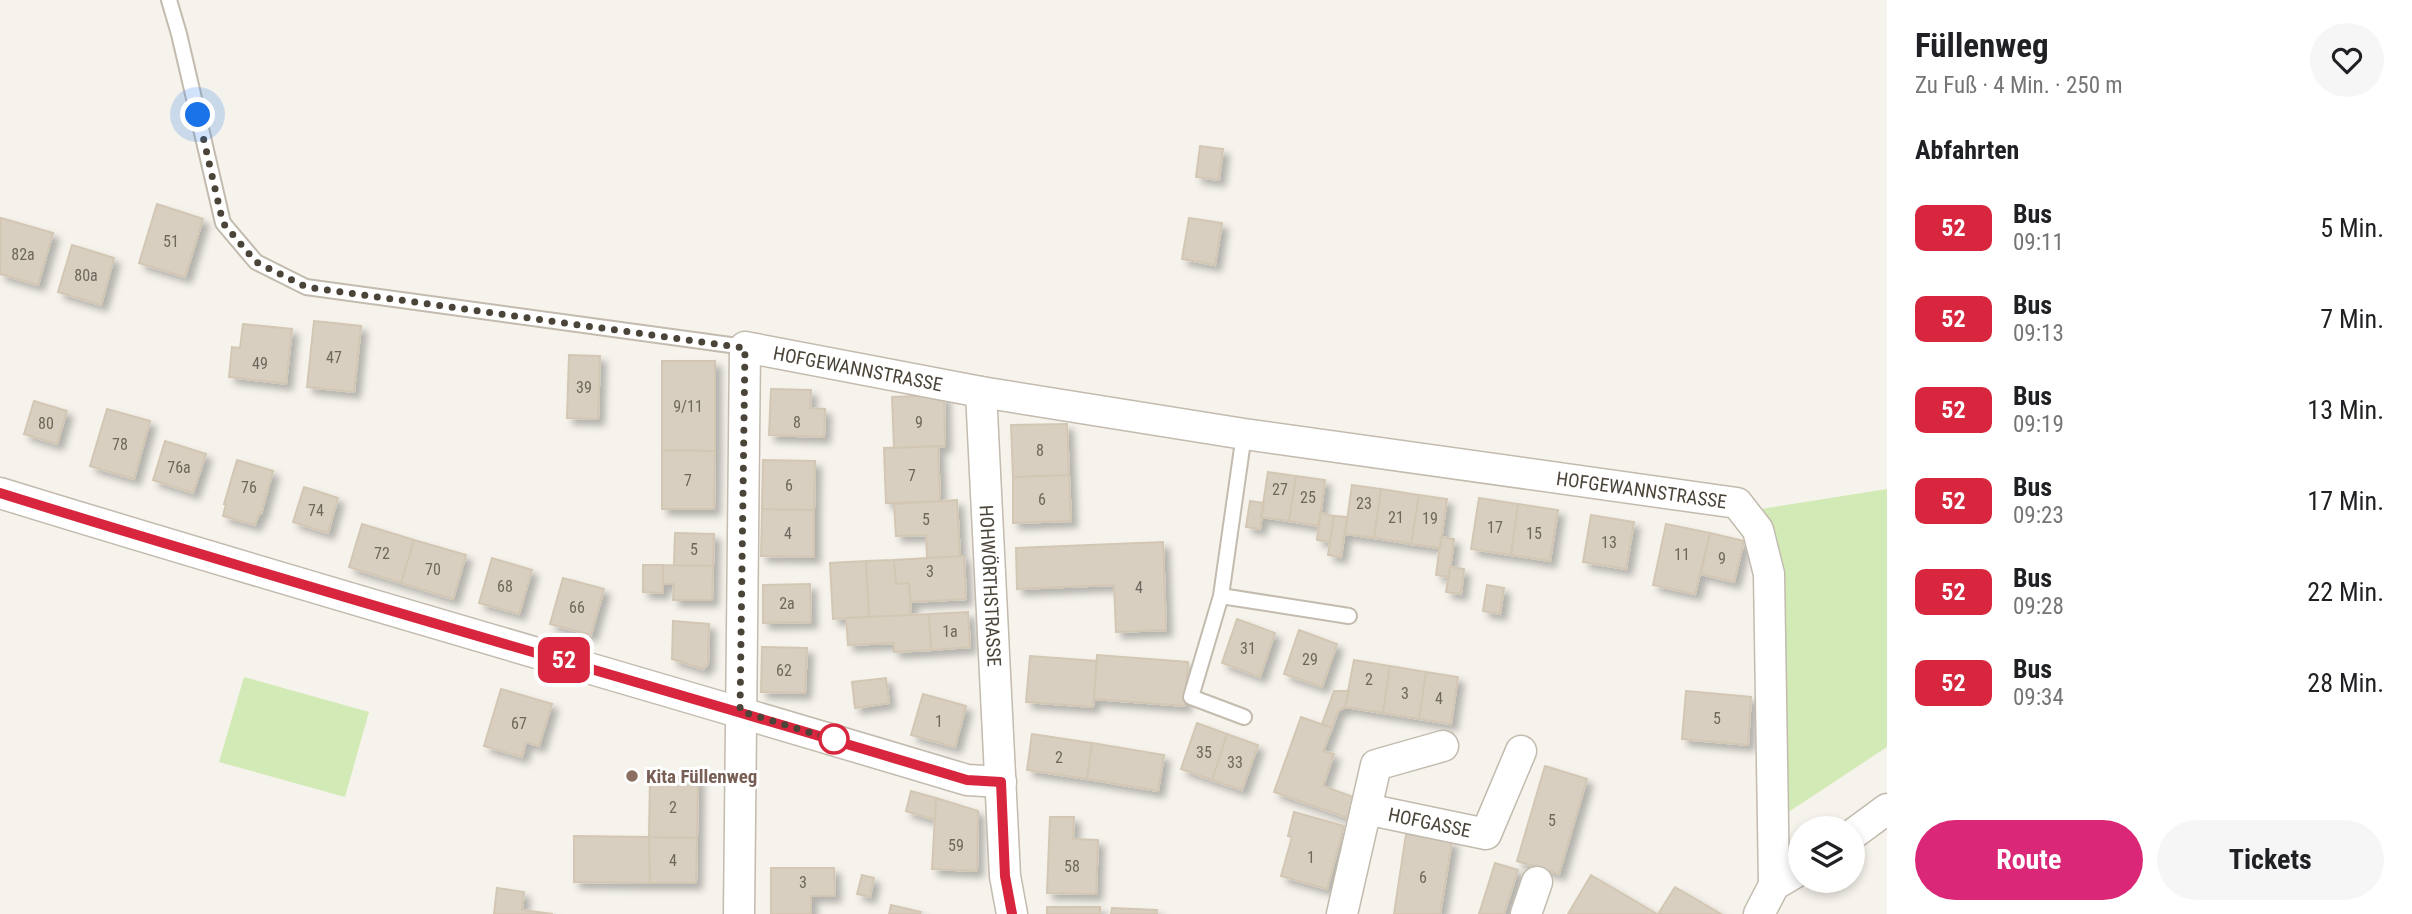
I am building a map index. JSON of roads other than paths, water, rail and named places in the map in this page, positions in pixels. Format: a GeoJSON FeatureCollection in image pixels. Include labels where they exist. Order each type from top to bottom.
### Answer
{"type":"FeatureCollection","features":[{"type":"Feature","properties":{"kind":"street","name":"HOFGEWANNSTRASSE"},"geometry":{"type":"LineString","coordinates":[[745,348],[981,392],[1244,434],[1737,503],[1758,530],[1769,574],[1774,885]]}},
{"type":"Feature","properties":{"kind":"street"},"geometry":{"type":"LineString","coordinates":[[739,914],[745,348]]}},
{"type":"Feature","properties":{"kind":"street","name":"HOHWÖRTHSTRASSE"},"geometry":{"type":"LineString","coordinates":[[981,392],[1005,876],[1012,914]]}},
{"type":"Feature","properties":{"kind":"street"},"geometry":{"type":"LineString","coordinates":[[0,493],[180,549],[740,711],[967,780],[1001,782]]}},
{"type":"Feature","properties":{"kind":"street","name":"HOFGASSE"},"geometry":{"type":"LineString","coordinates":[[1342,914],[1376,765],[1443,746]]}},
{"type":"Feature","properties":{"kind":"street","name":"HOFGASSE"},"geometry":{"type":"LineString","coordinates":[[1366,809],[1486,834],[1521,751]]}},
{"type":"Feature","properties":{"kind":"street"},"geometry":{"type":"LineString","coordinates":[[1865,825],[1887,809]]}},
{"type":"Feature","properties":{"kind":"street"},"geometry":{"type":"LineString","coordinates":[[1759,914],[1774,885],[1788,877]]}},
{"type":"Feature","properties":{"kind":"street"},"geometry":{"type":"LineString","coordinates":[[1526,914],[1537,882]]}},
{"type":"Feature","properties":{"kind":"lane","name":"HOFGEWANNSTRASSE"},"geometry":{"type":"LineString","coordinates":[[169,0],[223,223],[256,262],[306,287],[745,348]]}},
{"type":"Feature","properties":{"kind":"lane"},"geometry":{"type":"LineString","coordinates":[[1244,434],[1221,596],[1191,698],[1244,717]]}},
{"type":"Feature","properties":{"kind":"lane"},"geometry":{"type":"LineString","coordinates":[[1221,596],[1349,615]]}},
{"type":"Feature","properties":{"kind":"place","name":"Kita Füllenweg"},"geometry":{"type":"Point","coordinates":[632,776]}}]}
